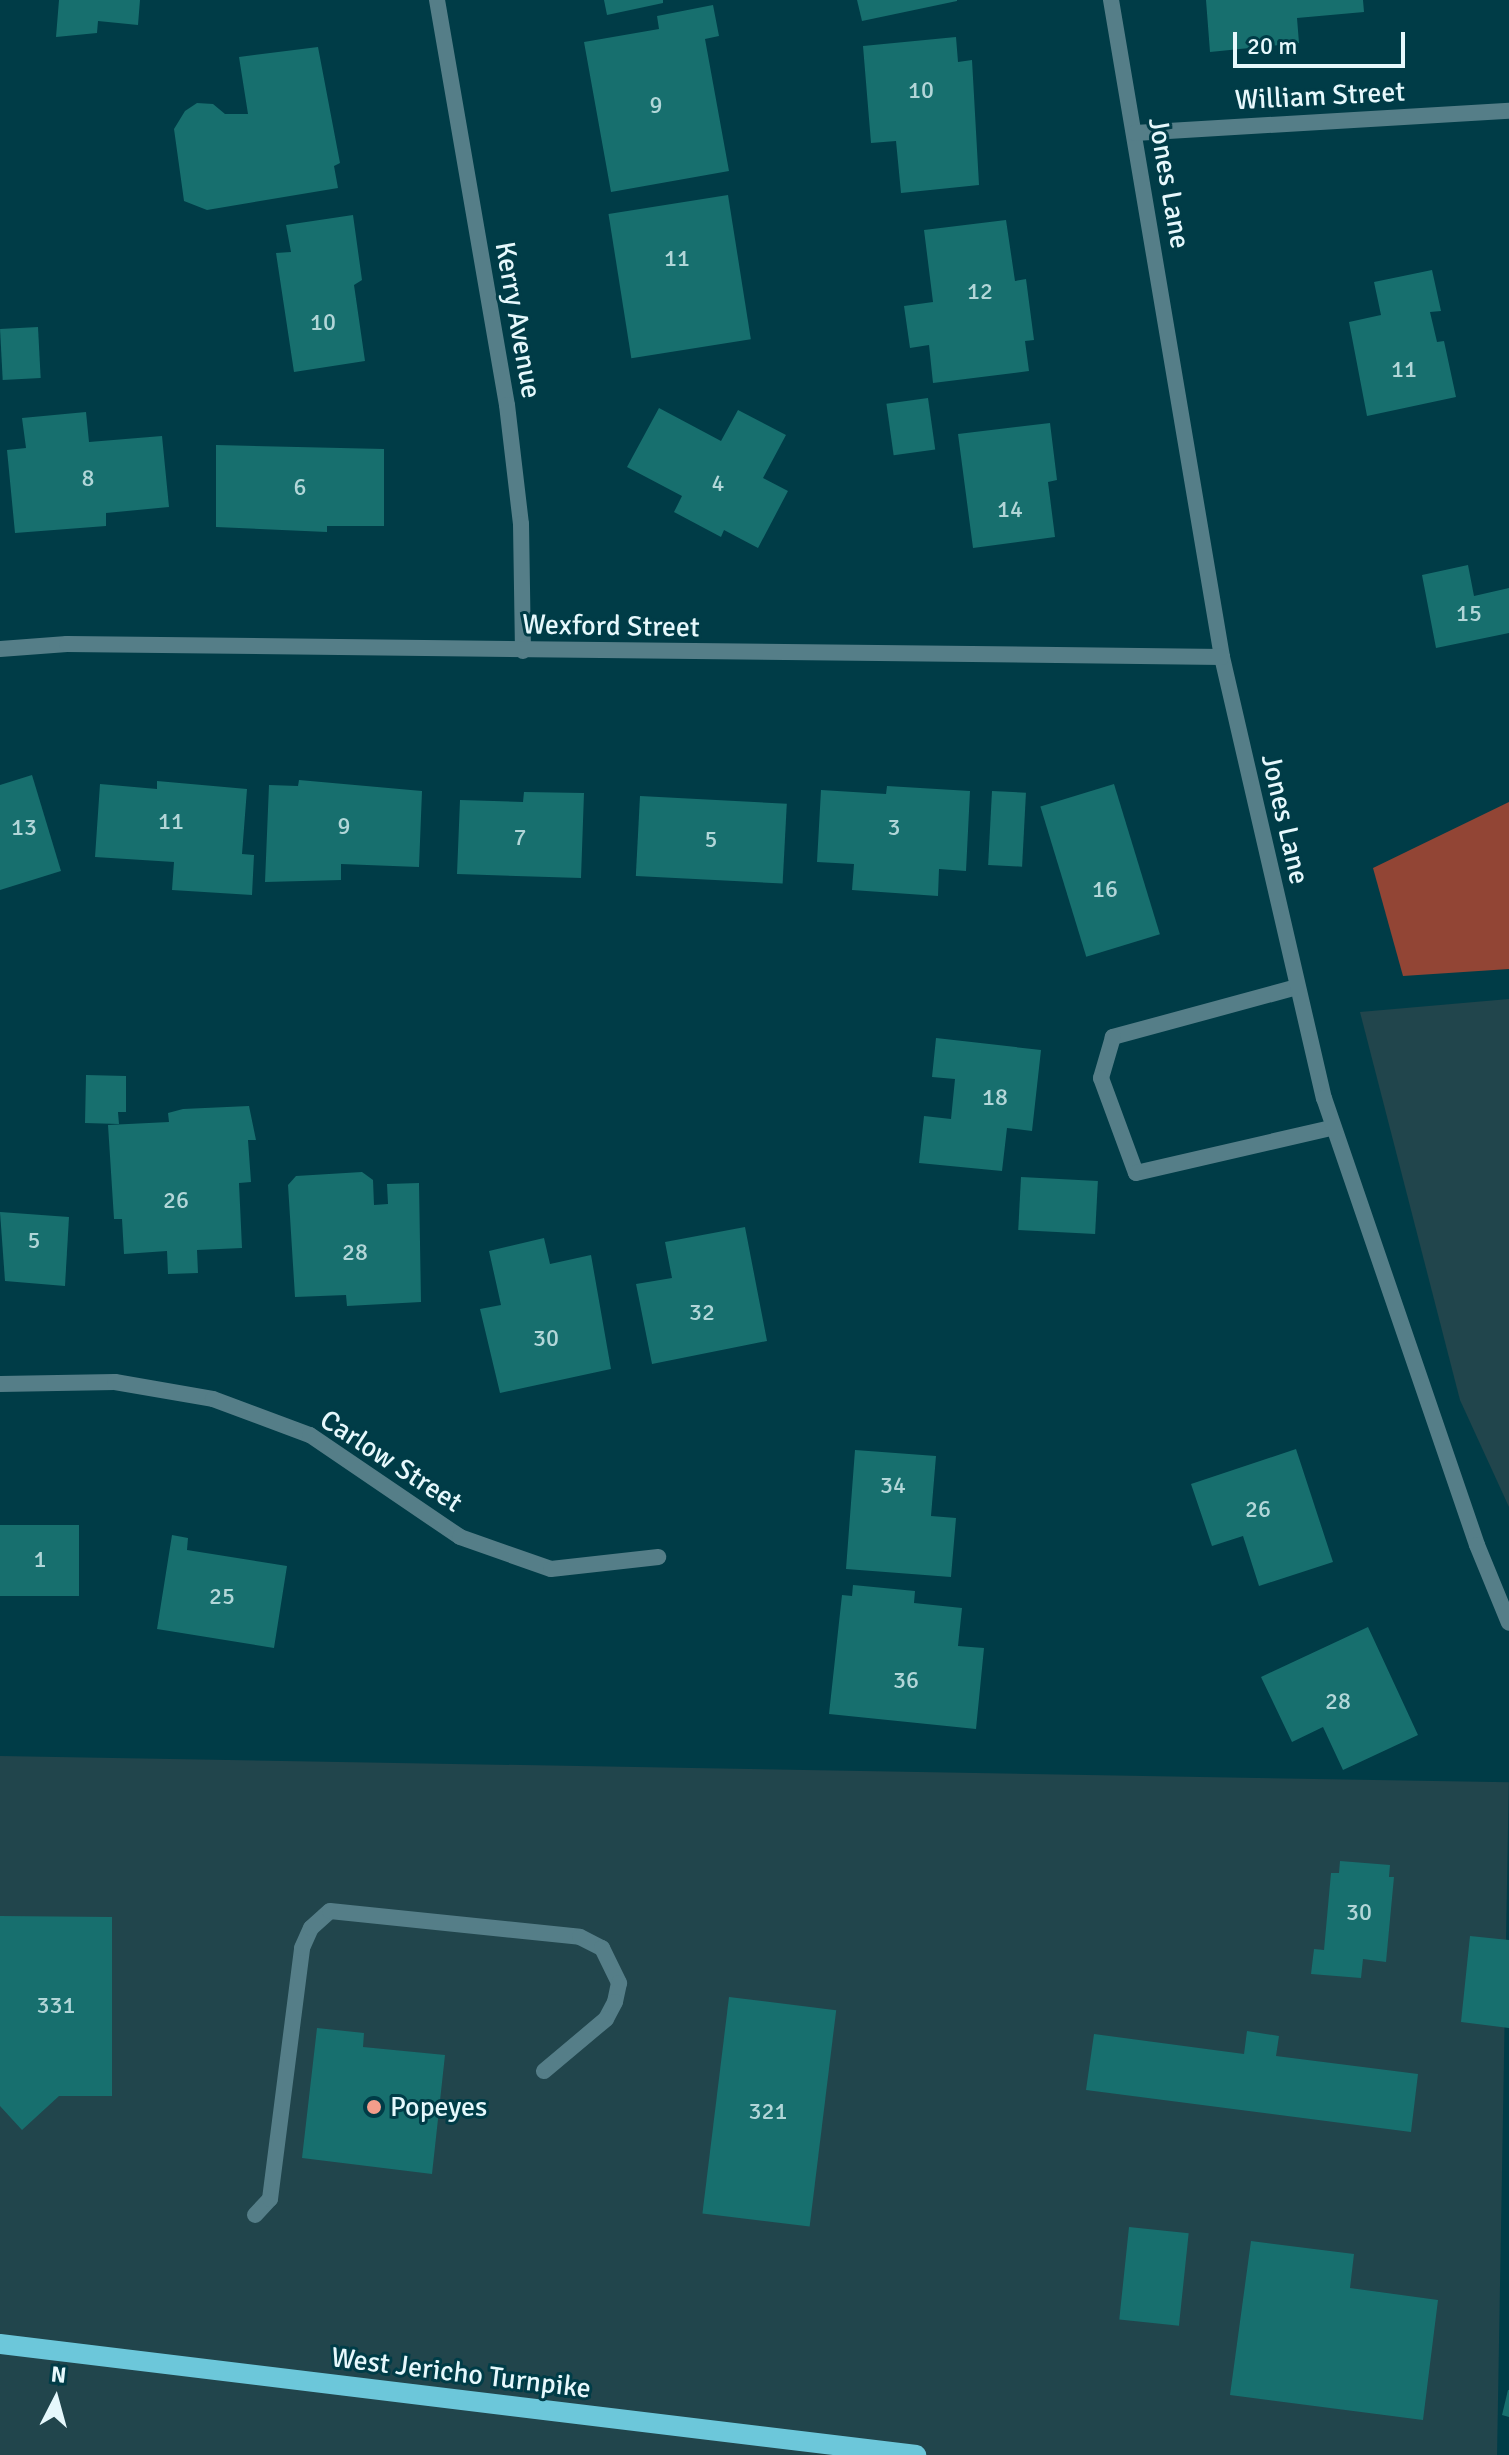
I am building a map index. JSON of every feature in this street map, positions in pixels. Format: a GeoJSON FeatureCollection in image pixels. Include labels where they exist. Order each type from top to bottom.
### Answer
{"type":"FeatureCollection","features":[{"type":"Feature","properties":{"kind":"main road","name":"West Jericho Turnpike"},"geometry":{"type":"LineString","coordinates":[[0,2344],[916,2455]]}},
{"type":"Feature","properties":{"kind":"street","name":"Kerry Avenue"},"geometry":{"type":"LineString","coordinates":[[437,0],[507,405],[521,524],[523,651]]}},
{"type":"Feature","properties":{"kind":"street","name":"Jones Lane"},"geometry":{"type":"LineString","coordinates":[[1111,0],[1222,657],[1331,1128],[1509,1623]]}},
{"type":"Feature","properties":{"kind":"street","name":"William Street"},"geometry":{"type":"LineString","coordinates":[[1135,133],[1509,111]]}},
{"type":"Feature","properties":{"kind":"street","name":"Wexford Street"},"geometry":{"type":"LineString","coordinates":[[0,649],[67,644],[1222,657]]}},
{"type":"Feature","properties":{"kind":"street"},"geometry":{"type":"LineString","coordinates":[[1297,987],[1113,1037],[1101,1078],[1136,1173],[1331,1128]]}},
{"type":"Feature","properties":{"kind":"street","name":"Carlow Street"},"geometry":{"type":"LineString","coordinates":[[0,1384],[115,1382],[213,1399],[310,1435],[460,1537],[538,1565],[551,1569],[658,1557]]}},
{"type":"Feature","properties":{"kind":"street"},"geometry":{"type":"LineString","coordinates":[[255,2215],[270,2199],[302,1948],[311,1928],[330,1911],[580,1937],[602,1948],[619,1983],[615,2002],[606,2019],[544,2071]]}},
{"type":"Feature","properties":{"kind":"shaded area"},"geometry":{"type":"Polygon","coordinates":[[[1509,802],[1509,969],[1403,976],[1373,868],[1509,802]]]}},
{"type":"Feature","properties":{"kind":"shaded area"},"geometry":{"type":"Polygon","coordinates":[[[1509,999],[1509,1507],[1460,1400],[1360,1012],[1509,999]]]}},
{"type":"Feature","properties":{"kind":"shaded area"},"geometry":{"type":"Polygon","coordinates":[[[0,1756],[1509,1782],[1497,2455],[0,2455],[0,1756]]]}},
{"type":"Feature","properties":{"kind":"building"},"geometry":{"type":"Polygon","coordinates":[[[59,0],[140,0],[138,25],[98,21],[97,33],[56,37],[59,0]]]}},
{"type":"Feature","properties":{"kind":"building"},"geometry":{"type":"Polygon","coordinates":[[[604,0],[663,0],[663,3],[607,15],[604,0]]]}},
{"type":"Feature","properties":{"kind":"building"},"geometry":{"type":"Polygon","coordinates":[[[857,0],[957,0],[957,1],[862,21],[857,0]]]}},
{"type":"Feature","properties":{"kind":"building"},"geometry":{"type":"Polygon","coordinates":[[[1206,0],[1363,0],[1364,12],[1297,18],[1299,43],[1210,52],[1206,0]]]}},
{"type":"Feature","properties":{"kind":"building"},"geometry":{"type":"Polygon","coordinates":[[[713,5],[719,36],[705,39],[729,171],[611,192],[584,42],[659,29],[657,16],[713,5]]]}},
{"type":"Feature","properties":{"kind":"building"},"geometry":{"type":"Polygon","coordinates":[[[956,37],[958,62],[972,60],[979,185],[901,193],[896,141],[871,143],[863,46],[956,37]]]}},
{"type":"Feature","properties":{"kind":"building"},"geometry":{"type":"Polygon","coordinates":[[[318,47],[340,163],[334,166],[338,188],[207,210],[184,201],[174,129],[185,111],[197,103],[213,104],[225,114],[248,114],[239,57],[318,47]]]}},
{"type":"Feature","properties":{"kind":"building"},"geometry":{"type":"Polygon","coordinates":[[[728,195],[751,339],[631,358],[608,214],[728,195]]]}},
{"type":"Feature","properties":{"kind":"building"},"geometry":{"type":"Polygon","coordinates":[[[353,215],[362,280],[354,285],[365,361],[294,372],[276,253],[291,252],[286,225],[353,215]]]}},
{"type":"Feature","properties":{"kind":"building"},"geometry":{"type":"Polygon","coordinates":[[[1006,220],[1015,281],[1026,279],[1034,340],[1025,341],[1029,371],[933,383],[929,345],[910,348],[904,306],[933,302],[924,230],[1006,220]]]}},
{"type":"Feature","properties":{"kind":"building"},"geometry":{"type":"Polygon","coordinates":[[[1432,270],[1441,311],[1430,312],[1437,342],[1444,341],[1456,397],[1367,416],[1349,322],[1381,315],[1374,282],[1432,270]]]}},
{"type":"Feature","properties":{"kind":"building"},"geometry":{"type":"Polygon","coordinates":[[[38,327],[41,378],[3,380],[0,329],[38,327]]]}},
{"type":"Feature","properties":{"kind":"building"},"geometry":{"type":"Polygon","coordinates":[[[928,398],[935,449],[894,455],[886,404],[928,398]]]}},
{"type":"Feature","properties":{"kind":"building"},"geometry":{"type":"Polygon","coordinates":[[[659,408],[721,441],[738,410],[786,435],[763,478],[788,491],[758,548],[724,530],[721,537],[674,512],[682,496],[627,467],[659,408]]]}},
{"type":"Feature","properties":{"kind":"building"},"geometry":{"type":"Polygon","coordinates":[[[86,412],[89,442],[162,436],[169,507],[106,513],[106,526],[15,533],[7,450],[26,448],[22,418],[86,412]]]}},
{"type":"Feature","properties":{"kind":"building"},"geometry":{"type":"Polygon","coordinates":[[[1050,423],[1057,480],[1048,482],[1055,537],[973,548],[958,434],[1050,423]]]}},
{"type":"Feature","properties":{"kind":"building"},"geometry":{"type":"Polygon","coordinates":[[[216,445],[384,449],[384,526],[327,526],[327,532],[216,527],[216,445]]]}},
{"type":"Feature","properties":{"kind":"building"},"geometry":{"type":"Polygon","coordinates":[[[1468,565],[1474,596],[1509,588],[1509,633],[1436,648],[1422,575],[1468,565]]]}},
{"type":"Feature","properties":{"kind":"building"},"geometry":{"type":"Polygon","coordinates":[[[32,775],[61,871],[0,890],[0,785],[32,775]]]}},
{"type":"Feature","properties":{"kind":"building"},"geometry":{"type":"Polygon","coordinates":[[[299,780],[422,791],[419,867],[341,864],[341,880],[265,882],[269,785],[298,786],[299,780]]]}},
{"type":"Feature","properties":{"kind":"building"},"geometry":{"type":"Polygon","coordinates":[[[157,781],[247,789],[242,854],[254,855],[252,895],[172,890],[174,862],[95,857],[100,784],[157,789],[157,781]]]}},
{"type":"Feature","properties":{"kind":"building"},"geometry":{"type":"Polygon","coordinates":[[[1114,784],[1160,934],[1086,957],[1040,807],[1114,784]]]}},
{"type":"Feature","properties":{"kind":"building"},"geometry":{"type":"Polygon","coordinates":[[[887,786],[970,791],[966,871],[939,869],[938,896],[852,890],[854,864],[817,862],[821,790],[886,794],[887,786]]]}},
{"type":"Feature","properties":{"kind":"building"},"geometry":{"type":"Polygon","coordinates":[[[992,791],[1026,793],[1022,867],[988,865],[992,791]]]}},
{"type":"Feature","properties":{"kind":"building"},"geometry":{"type":"Polygon","coordinates":[[[524,792],[584,793],[581,878],[457,874],[460,800],[523,802],[524,792]]]}},
{"type":"Feature","properties":{"kind":"building"},"geometry":{"type":"Polygon","coordinates":[[[640,796],[787,804],[783,884],[636,876],[640,796]]]}},
{"type":"Feature","properties":{"kind":"building"},"geometry":{"type":"Polygon","coordinates":[[[936,1038],[1041,1050],[1032,1131],[1007,1128],[1002,1171],[919,1163],[924,1116],[951,1119],[955,1079],[932,1077],[936,1038]]]}},
{"type":"Feature","properties":{"kind":"building"},"geometry":{"type":"Polygon","coordinates":[[[86,1075],[126,1076],[126,1112],[118,1112],[119,1124],[85,1123],[86,1075]]]}},
{"type":"Feature","properties":{"kind":"building"},"geometry":{"type":"Polygon","coordinates":[[[249,1106],[256,1140],[248,1140],[251,1182],[239,1183],[242,1248],[197,1250],[198,1273],[168,1274],[167,1251],[124,1254],[122,1219],[114,1219],[108,1125],[169,1122],[168,1113],[183,1109],[249,1106]]]}},
{"type":"Feature","properties":{"kind":"building"},"geometry":{"type":"Polygon","coordinates":[[[362,1172],[373,1180],[374,1205],[388,1204],[387,1184],[419,1183],[421,1302],[347,1306],[346,1295],[295,1297],[288,1185],[296,1176],[362,1172]]]}},
{"type":"Feature","properties":{"kind":"building"},"geometry":{"type":"Polygon","coordinates":[[[1021,1177],[1098,1181],[1095,1234],[1018,1230],[1021,1177]]]}},
{"type":"Feature","properties":{"kind":"building"},"geometry":{"type":"Polygon","coordinates":[[[0,1212],[69,1217],[65,1286],[5,1281],[0,1212]]]}},
{"type":"Feature","properties":{"kind":"building"},"geometry":{"type":"Polygon","coordinates":[[[745,1227],[767,1341],[652,1364],[636,1284],[672,1278],[665,1242],[745,1227]]]}},
{"type":"Feature","properties":{"kind":"building"},"geometry":{"type":"Polygon","coordinates":[[[544,1238],[550,1264],[591,1255],[611,1369],[500,1393],[480,1309],[501,1305],[489,1251],[544,1238]]]}},
{"type":"Feature","properties":{"kind":"building"},"geometry":{"type":"Polygon","coordinates":[[[1296,1449],[1333,1562],[1259,1586],[1243,1536],[1212,1546],[1191,1484],[1296,1449]]]}},
{"type":"Feature","properties":{"kind":"building"},"geometry":{"type":"Polygon","coordinates":[[[855,1450],[936,1456],[931,1516],[956,1518],[951,1577],[846,1569],[855,1450]]]}},
{"type":"Feature","properties":{"kind":"building"},"geometry":{"type":"Polygon","coordinates":[[[0,1525],[79,1525],[79,1596],[0,1596],[0,1525]]]}},
{"type":"Feature","properties":{"kind":"building"},"geometry":{"type":"Polygon","coordinates":[[[172,1535],[188,1538],[187,1550],[287,1566],[274,1648],[157,1629],[172,1535]]]}},
{"type":"Feature","properties":{"kind":"building"},"geometry":{"type":"Polygon","coordinates":[[[853,1585],[915,1591],[914,1603],[962,1608],[958,1646],[984,1648],[976,1729],[829,1714],[842,1595],[852,1596],[853,1585]]]}},
{"type":"Feature","properties":{"kind":"building"},"geometry":{"type":"Polygon","coordinates":[[[1368,1627],[1418,1735],[1343,1770],[1323,1727],[1292,1742],[1261,1677],[1368,1627]]]}},
{"type":"Feature","properties":{"kind":"building"},"geometry":{"type":"Polygon","coordinates":[[[1340,1861],[1390,1865],[1389,1877],[1394,1877],[1386,1962],[1363,1959],[1361,1978],[1311,1974],[1314,1949],[1324,1950],[1331,1873],[1339,1873],[1340,1861]]]}},
{"type":"Feature","properties":{"kind":"building"},"geometry":{"type":"Polygon","coordinates":[[[0,1916],[112,1917],[112,2096],[59,2096],[22,2130],[0,2106],[0,1916]]]}},
{"type":"Feature","properties":{"kind":"building"},"geometry":{"type":"Polygon","coordinates":[[[1470,1936],[1509,1940],[1509,2028],[1461,2022],[1470,1936]]]}},
{"type":"Feature","properties":{"kind":"building"},"geometry":{"type":"Polygon","coordinates":[[[729,1997],[836,2010],[810,2227],[702,2213],[729,1997]]]}},
{"type":"Feature","properties":{"kind":"building","name":"Popeyes"},"geometry":{"type":"Polygon","coordinates":[[[317,2028],[364,2033],[363,2047],[445,2055],[432,2174],[302,2158],[317,2028]]]}},
{"type":"Feature","properties":{"kind":"building"},"geometry":{"type":"Polygon","coordinates":[[[1247,2031],[1279,2036],[1276,2056],[1418,2074],[1411,2132],[1086,2090],[1094,2034],[1244,2054],[1247,2031]]]}},
{"type":"Feature","properties":{"kind":"building"},"geometry":{"type":"Polygon","coordinates":[[[1129,2227],[1189,2233],[1179,2326],[1119,2319],[1129,2227]]]}},
{"type":"Feature","properties":{"kind":"building"},"geometry":{"type":"Polygon","coordinates":[[[1251,2241],[1354,2254],[1350,2288],[1438,2300],[1423,2420],[1230,2395],[1251,2241]]]}},
{"type":"Feature","properties":{"kind":"building"},"geometry":{"type":"Polygon","coordinates":[[[1509,2390],[1509,2417],[1502,2415],[1509,2390]]]}},
{"type":"Feature","properties":{"kind":"place","name":"Popeyes"},"geometry":{"type":"Point","coordinates":[374,2107]}}]}
